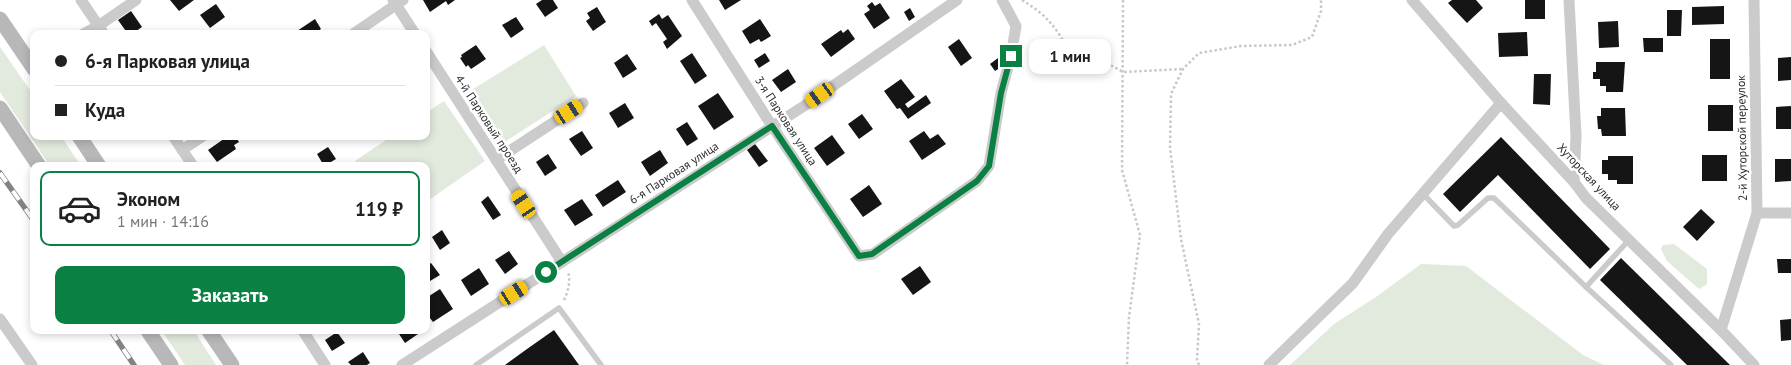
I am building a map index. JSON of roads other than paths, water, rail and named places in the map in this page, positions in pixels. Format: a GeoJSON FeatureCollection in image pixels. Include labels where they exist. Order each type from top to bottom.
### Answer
{"type":"FeatureCollection","features":[{"type":"Feature","properties":{"kind":"main road"},"geometry":{"type":"LineString","coordinates":[[0,19],[30,61]]}},
{"type":"Feature","properties":{"kind":"main road"},"geometry":{"type":"LineString","coordinates":[[0,108],[36,162]]}},
{"type":"Feature","properties":{"kind":"main road"},"geometry":{"type":"LineString","coordinates":[[82,140],[96,162]]}},
{"type":"Feature","properties":{"kind":"main road"},"geometry":{"type":"LineString","coordinates":[[150,334],[171,365]]}},
{"type":"Feature","properties":{"kind":"main road"},"geometry":{"type":"LineString","coordinates":[[211,334],[232,365]]}},
{"type":"Feature","properties":{"kind":"street"},"geometry":{"type":"LineString","coordinates":[[81,0],[101,30],[136,0]]}},
{"type":"Feature","properties":{"kind":"street","name":"3-я Парковая улица"},"geometry":{"type":"LineString","coordinates":[[692,0],[772,126],[859,256],[872,254],[977,181],[989,166],[1001,93],[1011,56],[1016,26],[1002,0]]}},
{"type":"Feature","properties":{"kind":"street","name":"6-я Парковая улица"},"geometry":{"type":"LineString","coordinates":[[402,365],[772,126],[957,0]]}},
{"type":"Feature","properties":{"kind":"street","name":"Хуторская улица"},"geometry":{"type":"LineString","coordinates":[[1412,0],[1501,104],[1574,182],[1586,198],[1721,330],[1754,365]]}},
{"type":"Feature","properties":{"kind":"street"},"geometry":{"type":"LineString","coordinates":[[1570,0],[1576,136],[1574,182]]}},
{"type":"Feature","properties":{"kind":"street","name":"2-й Хуторской переулок"},"geometry":{"type":"LineString","coordinates":[[1721,330],[1758,212],[1754,0]]}},
{"type":"Feature","properties":{"kind":"street"},"geometry":{"type":"LineString","coordinates":[[359,30],[397,2],[413,30]]}},
{"type":"Feature","properties":{"kind":"street","name":"4-й Парковый проезд"},"geometry":{"type":"LineString","coordinates":[[430,57],[562,262]]}},
{"type":"Feature","properties":{"kind":"street"},"geometry":{"type":"LineString","coordinates":[[496,160],[583,103]]}},
{"type":"Feature","properties":{"kind":"street"},"geometry":{"type":"LineString","coordinates":[[1269,365],[1353,283],[1388,234],[1501,104]]}},
{"type":"Feature","properties":{"kind":"street"},"geometry":{"type":"LineString","coordinates":[[176,140],[190,162]]}},
{"type":"Feature","properties":{"kind":"street"},"geometry":{"type":"LineString","coordinates":[[182,150],[197,140]]}},
{"type":"Feature","properties":{"kind":"street"},"geometry":{"type":"LineString","coordinates":[[1758,212],[1791,213]]}},
{"type":"Feature","properties":{"kind":"street"},"geometry":{"type":"LineString","coordinates":[[0,319],[32,365]]}},
{"type":"Feature","properties":{"kind":"street"},"geometry":{"type":"LineString","coordinates":[[305,334],[325,365]]}},
{"type":"Feature","properties":{"kind":"lane"},"geometry":{"type":"LineString","coordinates":[[1423,194],[1454,226],[1458,225],[1488,198],[1494,198],[1586,287],[1671,365]]}},
{"type":"Feature","properties":{"kind":"lane"},"geometry":{"type":"LineString","coordinates":[[1586,287],[1629,240]]}},
{"type":"Feature","properties":{"kind":"lane"},"geometry":{"type":"LineString","coordinates":[[476,365],[560,308],[601,365]]}},
{"type":"Feature","properties":{"kind":"railway"},"geometry":{"type":"LineString","coordinates":[[0,173],[30,215]]}},
{"type":"Feature","properties":{"kind":"railway"},"geometry":{"type":"LineString","coordinates":[[113,334],[134,365]]}}]}
